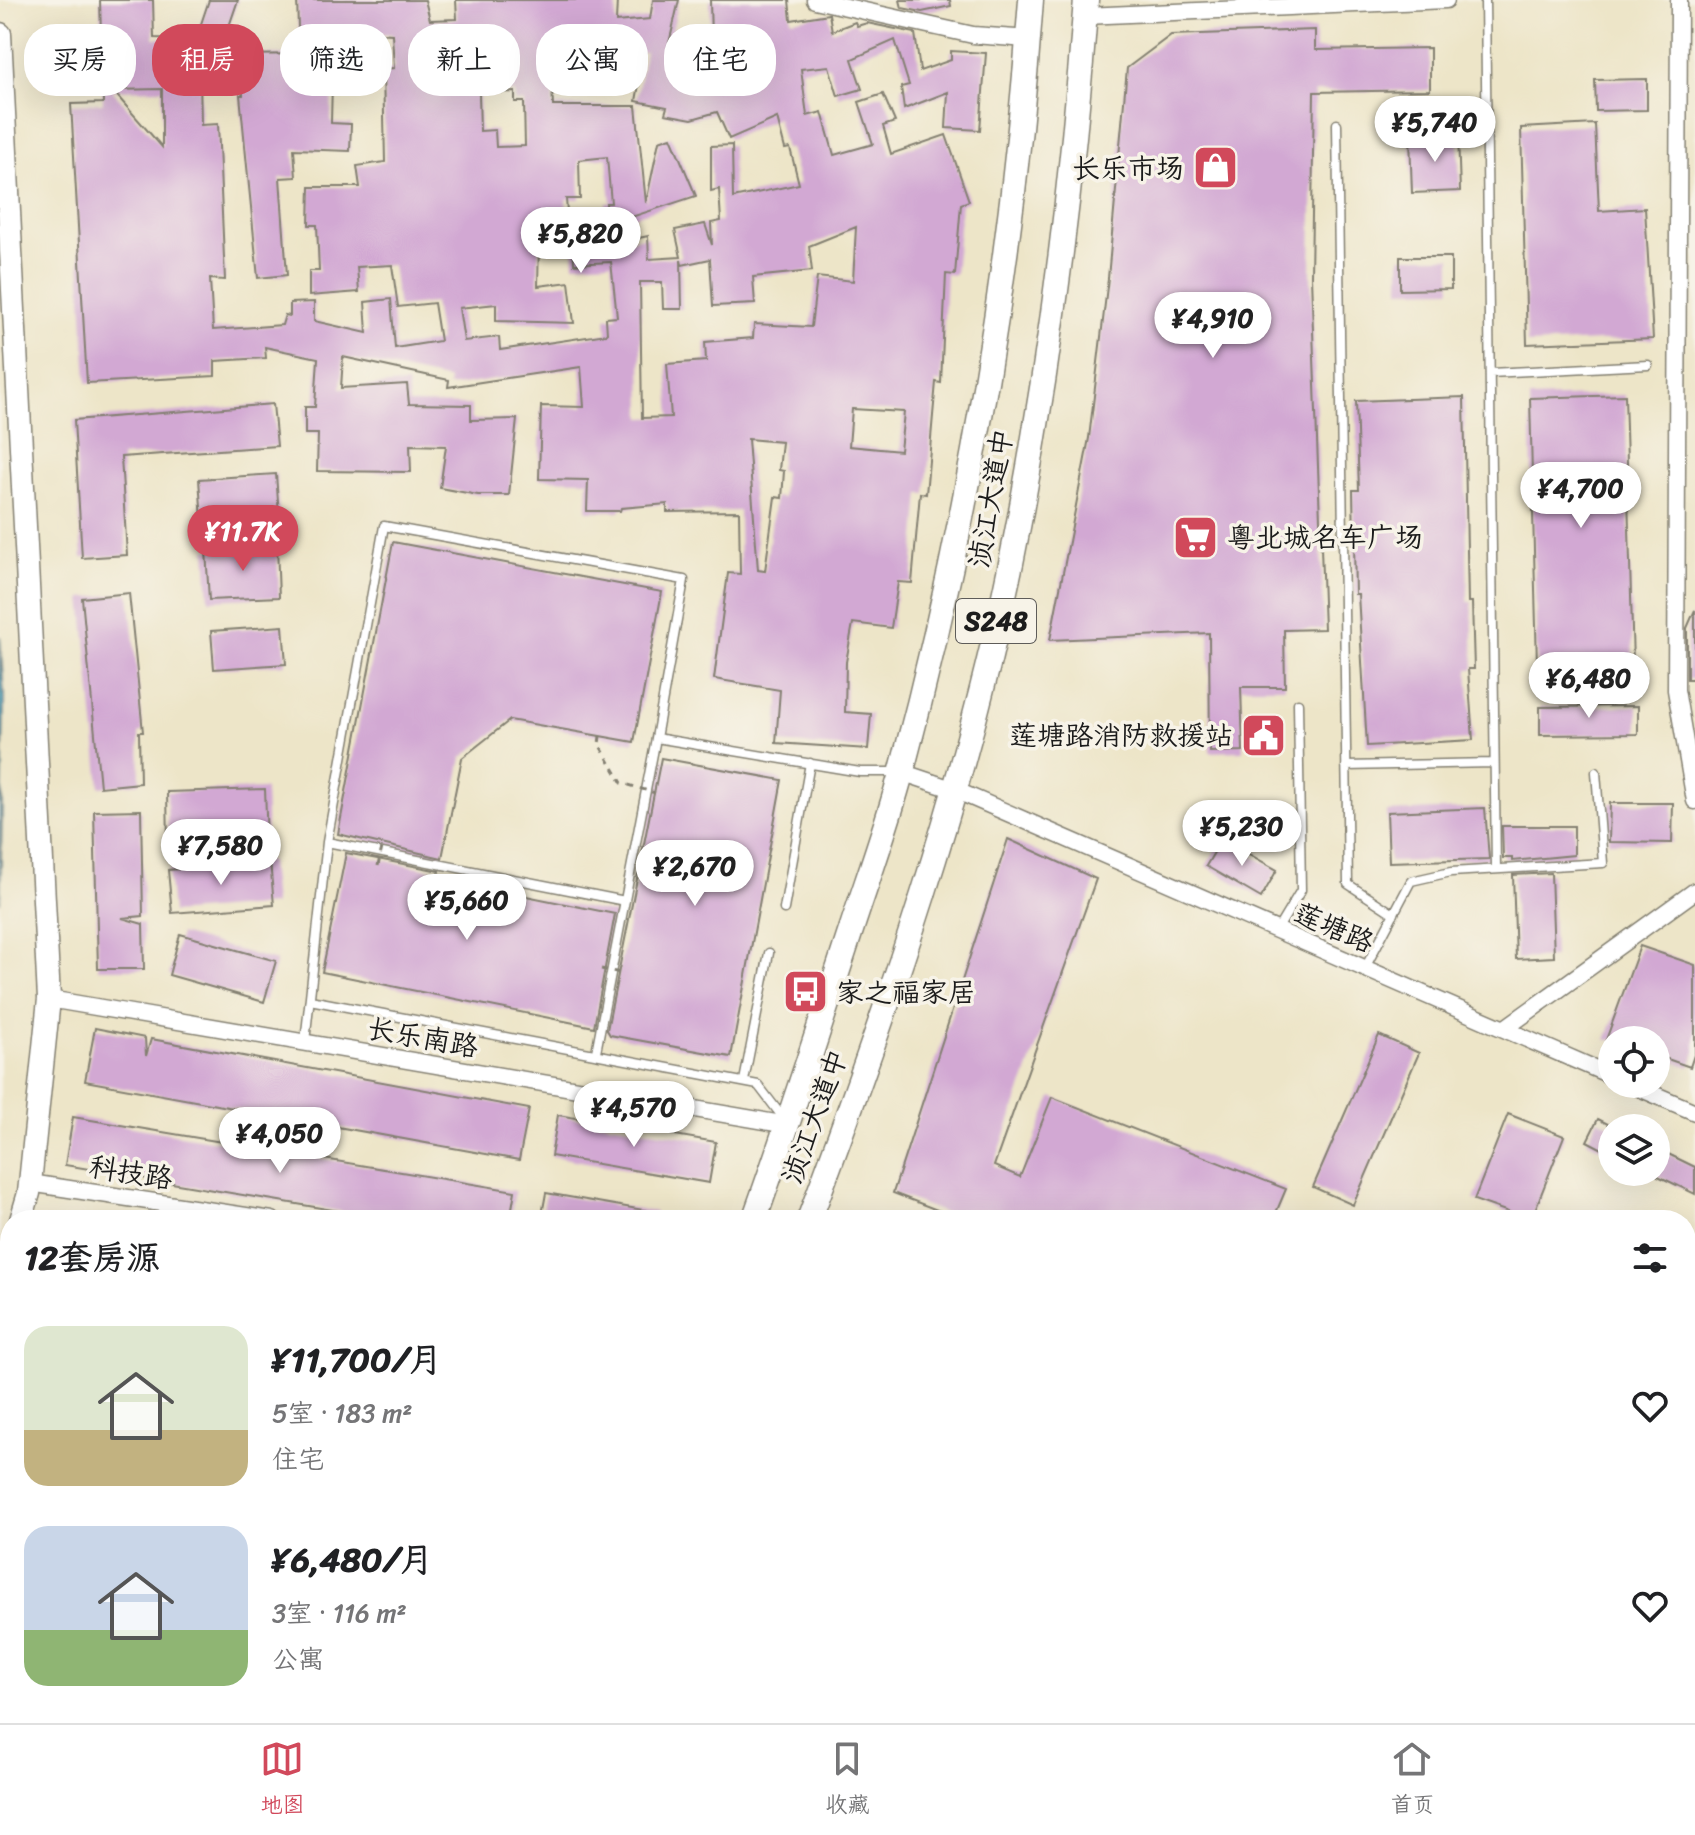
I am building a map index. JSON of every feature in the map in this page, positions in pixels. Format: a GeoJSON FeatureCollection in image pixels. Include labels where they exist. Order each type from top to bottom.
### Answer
{"type":"FeatureCollection","features":[{"type":"Feature","properties":{"kind":"main road","name":"浈江大道中"},"geometry":{"type":"LineString","coordinates":[[758,1210],[788,1125],[901,772],[953,557],[987,371],[1014,186],[1031,0]]}},
{"type":"Feature","properties":{"kind":"main road","name":"浈江大道中"},"geometry":{"type":"LineString","coordinates":[[813,1210],[853,1102],[955,790],[1016,532],[1067,207],[1086,8]]}},
{"type":"Feature","properties":{"kind":"street"},"geometry":{"type":"LineString","coordinates":[[815,0],[973,35],[1029,39]]}},
{"type":"Feature","properties":{"kind":"street"},"geometry":{"type":"LineString","coordinates":[[1086,8],[1446,0]]}},
{"type":"Feature","properties":{"kind":"street"},"geometry":{"type":"LineString","coordinates":[[1679,0],[1676,690],[1695,801]]}},
{"type":"Feature","properties":{"kind":"street"},"geometry":{"type":"LineString","coordinates":[[0,34],[49,999],[30,1183],[23,1210]]}},
{"type":"Feature","properties":{"kind":"street","name":"莲塘路"},"geometry":{"type":"LineString","coordinates":[[901,772],[955,790],[1598,1070]]}},
{"type":"Feature","properties":{"kind":"street"},"geometry":{"type":"LineString","coordinates":[[1504,1029],[1695,891]]}},
{"type":"Feature","properties":{"kind":"street","name":"长乐南路"},"geometry":{"type":"LineString","coordinates":[[49,999],[788,1125]]}},
{"type":"Feature","properties":{"kind":"street"},"geometry":{"type":"LineString","coordinates":[[1662,1098],[1695,1112]]}},
{"type":"Feature","properties":{"kind":"street","name":"科技路"},"geometry":{"type":"LineString","coordinates":[[30,1183],[207,1210]]}},
{"type":"Feature","properties":{"kind":"lane"},"geometry":{"type":"LineString","coordinates":[[1485,0],[1496,869]]}},
{"type":"Feature","properties":{"kind":"lane"},"geometry":{"type":"LineString","coordinates":[[1337,124],[1348,884],[1394,914]]}},
{"type":"Feature","properties":{"kind":"lane"},"geometry":{"type":"LineString","coordinates":[[1490,373],[1648,365]]}},
{"type":"Feature","properties":{"kind":"lane"},"geometry":{"type":"LineString","coordinates":[[304,1043],[327,842],[384,526],[684,580],[596,1052]]}},
{"type":"Feature","properties":{"kind":"lane"},"geometry":{"type":"LineString","coordinates":[[1277,930],[1301,890],[1298,703]]}},
{"type":"Feature","properties":{"kind":"lane"},"geometry":{"type":"LineString","coordinates":[[656,738],[866,772],[901,772]]}},
{"type":"Feature","properties":{"kind":"lane"},"geometry":{"type":"LineString","coordinates":[[784,909],[810,763]]}},
{"type":"Feature","properties":{"kind":"lane"},"geometry":{"type":"LineString","coordinates":[[1346,766],[1494,763]]}},
{"type":"Feature","properties":{"kind":"lane"},"geometry":{"type":"LineString","coordinates":[[1365,969],[1411,881],[1451,872],[1603,863],[1596,772]]}},
{"type":"Feature","properties":{"kind":"lane"},"geometry":{"type":"LineString","coordinates":[[327,842],[625,901]]}},
{"type":"Feature","properties":{"kind":"lane"},"geometry":{"type":"LineString","coordinates":[[744,1081],[769,953]]}},
{"type":"Feature","properties":{"kind":"lane"},"geometry":{"type":"LineString","coordinates":[[310,1000],[744,1081],[758,1085],[769,1095],[788,1125]]}},
{"type":"Feature","properties":{"kind":"path"},"geometry":{"type":"LineString","coordinates":[[600,736],[599,744],[622,783],[655,793]]}},
{"type":"Feature","properties":{"kind":"path"},"geometry":{"type":"LineString","coordinates":[[378,866],[383,843]]}},
{"type":"Feature","properties":{"kind":"path"},"geometry":{"type":"LineString","coordinates":[[601,969],[621,973]]}},
{"type":"Feature","properties":{"kind":"water"},"geometry":{"type":"Polygon","coordinates":[[[0,636],[4,695],[0,903],[0,636]]]}},
{"type":"Feature","properties":{"kind":"building"},"geometry":{"type":"Polygon","coordinates":[[[100,0],[153,0],[152,89],[136,90],[136,24],[101,24],[100,0]]]}},
{"type":"Feature","properties":{"kind":"building"},"geometry":{"type":"Polygon","coordinates":[[[209,0],[238,0],[230,24],[201,24],[209,0]]]}},
{"type":"Feature","properties":{"kind":"building"},"geometry":{"type":"Polygon","coordinates":[[[297,0],[425,0],[430,20],[457,19],[456,0],[617,0],[616,22],[650,19],[653,0],[679,0],[674,24],[664,24],[664,96],[776,96],[776,24],[711,24],[710,0],[789,0],[791,20],[829,14],[832,31],[855,22],[857,26],[867,23],[915,33],[920,71],[951,60],[951,51],[986,53],[980,130],[946,128],[948,92],[904,109],[901,87],[909,85],[895,40],[852,59],[862,89],[838,96],[829,66],[801,69],[807,116],[822,112],[834,155],[873,144],[859,102],[883,94],[895,122],[883,126],[891,154],[946,135],[969,201],[961,204],[955,275],[946,274],[941,383],[936,382],[926,494],[920,493],[912,583],[898,582],[891,628],[853,623],[846,662],[845,712],[871,714],[868,749],[776,743],[780,690],[714,679],[728,573],[740,574],[739,511],[667,512],[667,504],[621,508],[620,511],[587,511],[588,480],[539,479],[541,406],[584,407],[581,367],[448,387],[449,380],[343,357],[341,388],[407,384],[409,404],[471,405],[471,420],[517,419],[509,495],[478,495],[440,488],[446,446],[410,445],[411,472],[317,471],[318,434],[305,434],[305,407],[315,407],[318,358],[265,347],[266,358],[215,361],[215,376],[87,383],[71,104],[103,103],[103,96],[117,96],[162,147],[162,96],[200,96],[201,125],[218,124],[225,280],[210,279],[213,330],[282,325],[285,315],[290,316],[290,303],[314,302],[314,321],[367,333],[365,302],[391,299],[395,348],[440,341],[434,303],[398,307],[392,265],[357,267],[359,292],[309,296],[309,271],[319,271],[317,225],[309,225],[310,187],[360,187],[357,166],[385,162],[384,96],[392,96],[392,24],[298,24],[297,0]],[[536,24],[536,96],[553,96],[553,106],[636,106],[646,203],[659,141],[671,137],[696,196],[607,225],[606,203],[611,203],[607,157],[579,160],[580,199],[566,199],[569,239],[539,242],[538,286],[569,282],[574,323],[496,321],[496,304],[459,308],[464,341],[499,337],[500,350],[607,334],[606,318],[617,317],[611,262],[574,264],[573,237],[586,236],[589,249],[648,236],[649,259],[681,257],[675,230],[705,224],[712,245],[711,223],[721,221],[719,189],[711,191],[711,146],[732,145],[733,198],[799,184],[790,148],[785,149],[777,118],[729,139],[717,112],[692,119],[665,114],[667,107],[636,101],[637,96],[648,96],[648,24],[536,24]],[[856,227],[809,246],[812,271],[753,277],[755,304],[713,306],[710,259],[682,265],[681,260],[682,309],[663,309],[662,282],[640,282],[642,418],[671,417],[667,364],[706,361],[705,342],[753,338],[754,324],[811,327],[817,277],[853,281],[856,227]],[[852,409],[849,446],[900,451],[904,412],[852,409]],[[748,439],[758,570],[765,571],[775,497],[782,498],[784,471],[779,470],[782,442],[748,439]]]}},
{"type":"Feature","properties":{"kind":"building"},"geometry":{"type":"Polygon","coordinates":[[[900,0],[950,0],[951,6],[922,12],[902,8],[900,0]]]}},
{"type":"Feature","properties":{"kind":"building"},"geometry":{"type":"Polygon","coordinates":[[[1315,30],[1315,50],[1430,48],[1430,90],[1314,92],[1311,276],[1324,629],[1284,630],[1285,687],[1241,687],[1243,751],[1210,752],[1209,633],[1050,640],[1089,438],[1108,278],[1127,68],[1171,35],[1315,30]]]}},
{"type":"Feature","properties":{"kind":"building"},"geometry":{"type":"Polygon","coordinates":[[[280,54],[280,96],[332,96],[331,123],[351,124],[350,151],[294,149],[296,177],[280,178],[287,275],[258,278],[240,96],[264,96],[264,55],[280,54]]]}},
{"type":"Feature","properties":{"kind":"building"},"geometry":{"type":"Polygon","coordinates":[[[1647,79],[1647,110],[1596,111],[1595,80],[1647,79]]]}},
{"type":"Feature","properties":{"kind":"building"},"geometry":{"type":"Polygon","coordinates":[[[1595,124],[1599,211],[1645,208],[1653,339],[1527,344],[1521,128],[1595,124]]]}},
{"type":"Feature","properties":{"kind":"building"},"geometry":{"type":"Polygon","coordinates":[[[1458,134],[1460,191],[1412,193],[1410,136],[1458,134]]]}},
{"type":"Feature","properties":{"kind":"building"},"geometry":{"type":"Polygon","coordinates":[[[1400,257],[1451,257],[1451,289],[1400,290],[1400,257]]]}},
{"type":"Feature","properties":{"kind":"building"},"geometry":{"type":"Polygon","coordinates":[[[1625,395],[1633,663],[1537,665],[1530,398],[1625,395]]]}},
{"type":"Feature","properties":{"kind":"building"},"geometry":{"type":"Polygon","coordinates":[[[1464,397],[1468,602],[1472,602],[1474,669],[1468,669],[1473,740],[1367,746],[1358,594],[1355,594],[1353,490],[1359,490],[1356,401],[1464,397]]]}},
{"type":"Feature","properties":{"kind":"building"},"geometry":{"type":"Polygon","coordinates":[[[273,404],[277,446],[121,457],[127,555],[82,558],[74,420],[273,404]]]}},
{"type":"Feature","properties":{"kind":"building"},"geometry":{"type":"Polygon","coordinates":[[[276,474],[279,515],[202,520],[199,479],[276,474]]]}},
{"type":"Feature","properties":{"kind":"building"},"geometry":{"type":"Polygon","coordinates":[[[393,542],[662,592],[634,742],[510,720],[462,758],[442,858],[338,834],[393,542]]]}},
{"type":"Feature","properties":{"kind":"building"},"geometry":{"type":"Polygon","coordinates":[[[277,546],[279,597],[209,600],[206,550],[277,546]]]}},
{"type":"Feature","properties":{"kind":"building"},"geometry":{"type":"Polygon","coordinates":[[[129,593],[143,732],[139,732],[140,783],[100,787],[82,598],[129,593]]]}},
{"type":"Feature","properties":{"kind":"building"},"geometry":{"type":"Polygon","coordinates":[[[1695,610],[1695,679],[1687,679],[1687,628],[1695,610]]]}},
{"type":"Feature","properties":{"kind":"building"},"geometry":{"type":"Polygon","coordinates":[[[283,626],[286,664],[214,669],[211,631],[283,626]]]}},
{"type":"Feature","properties":{"kind":"building"},"geometry":{"type":"Polygon","coordinates":[[[1638,706],[1638,734],[1540,735],[1540,707],[1638,706]]]}},
{"type":"Feature","properties":{"kind":"building"},"geometry":{"type":"Polygon","coordinates":[[[661,758],[782,780],[731,1057],[610,1035],[607,1030],[661,758]]]}},
{"type":"Feature","properties":{"kind":"building"},"geometry":{"type":"Polygon","coordinates":[[[265,789],[267,840],[168,843],[167,792],[265,789]]]}},
{"type":"Feature","properties":{"kind":"building"},"geometry":{"type":"Polygon","coordinates":[[[1610,803],[1673,803],[1672,843],[1609,842],[1610,803]]]}},
{"type":"Feature","properties":{"kind":"building"},"geometry":{"type":"Polygon","coordinates":[[[1485,808],[1489,859],[1389,862],[1387,812],[1485,808]]]}},
{"type":"Feature","properties":{"kind":"building"},"geometry":{"type":"Polygon","coordinates":[[[141,810],[143,916],[122,918],[143,924],[144,969],[98,969],[94,811],[141,810]]]}},
{"type":"Feature","properties":{"kind":"building"},"geometry":{"type":"Polygon","coordinates":[[[1502,826],[1574,826],[1574,855],[1512,861],[1512,858],[1503,858],[1502,826]]]}},
{"type":"Feature","properties":{"kind":"building"},"geometry":{"type":"Polygon","coordinates":[[[1008,839],[1096,879],[994,1166],[1020,1177],[1052,1097],[1286,1189],[1277,1210],[937,1210],[893,1193],[1008,839]]]}},
{"type":"Feature","properties":{"kind":"building"},"geometry":{"type":"Polygon","coordinates":[[[1222,839],[1277,870],[1261,898],[1206,866],[1222,839]]]}},
{"type":"Feature","properties":{"kind":"building"},"geometry":{"type":"Polygon","coordinates":[[[346,853],[440,871],[438,878],[615,914],[594,1027],[322,972],[346,853]]]}},
{"type":"Feature","properties":{"kind":"building"},"geometry":{"type":"Polygon","coordinates":[[[270,861],[274,905],[172,913],[168,870],[270,861]]]}},
{"type":"Feature","properties":{"kind":"building"},"geometry":{"type":"Polygon","coordinates":[[[1551,873],[1554,957],[1516,959],[1513,875],[1551,873]]]}},
{"type":"Feature","properties":{"kind":"building"},"geometry":{"type":"Polygon","coordinates":[[[180,934],[276,961],[264,1002],[169,975],[180,934]]]}},
{"type":"Feature","properties":{"kind":"building"},"geometry":{"type":"Polygon","coordinates":[[[1640,946],[1695,965],[1695,1052],[1690,1067],[1670,1060],[1670,1026],[1611,1026],[1640,946]]]}},
{"type":"Feature","properties":{"kind":"building"},"geometry":{"type":"Polygon","coordinates":[[[95,1028],[145,1038],[146,1056],[151,1039],[529,1109],[519,1160],[85,1081],[95,1028]]]}},
{"type":"Feature","properties":{"kind":"building"},"geometry":{"type":"Polygon","coordinates":[[[1379,1035],[1419,1053],[1353,1205],[1313,1187],[1379,1035]]]}},
{"type":"Feature","properties":{"kind":"building"},"geometry":{"type":"Polygon","coordinates":[[[1508,1114],[1564,1136],[1535,1210],[1502,1210],[1474,1200],[1508,1114]]]}},
{"type":"Feature","properties":{"kind":"building"},"geometry":{"type":"Polygon","coordinates":[[[558,1115],[716,1142],[709,1183],[551,1156],[558,1115]]]}},
{"type":"Feature","properties":{"kind":"building"},"geometry":{"type":"Polygon","coordinates":[[[73,1117],[515,1191],[512,1210],[333,1210],[65,1165],[73,1117]]]}},
{"type":"Feature","properties":{"kind":"building"},"geometry":{"type":"Polygon","coordinates":[[[1598,1119],[1598,1147],[1587,1141],[1598,1119]]]}},
{"type":"Feature","properties":{"kind":"building"},"geometry":{"type":"Polygon","coordinates":[[[1670,1155],[1695,1167],[1695,1194],[1670,1182],[1670,1155]]]}},
{"type":"Feature","properties":{"kind":"building"},"geometry":{"type":"Polygon","coordinates":[[[546,1193],[644,1210],[543,1210],[546,1193]]]}},
{"type":"Feature","properties":{"kind":"place","name":"长乐市场"},"geometry":{"type":"Point","coordinates":[1215,168]}},
{"type":"Feature","properties":{"kind":"place","name":"粤北城名车广场"},"geometry":{"type":"Point","coordinates":[1196,537]}},
{"type":"Feature","properties":{"kind":"place","name":"莲塘路消防救援站"},"geometry":{"type":"Point","coordinates":[1264,735]}},
{"type":"Feature","properties":{"kind":"place","name":"家之福家居"},"geometry":{"type":"Point","coordinates":[805,992]}}]}
